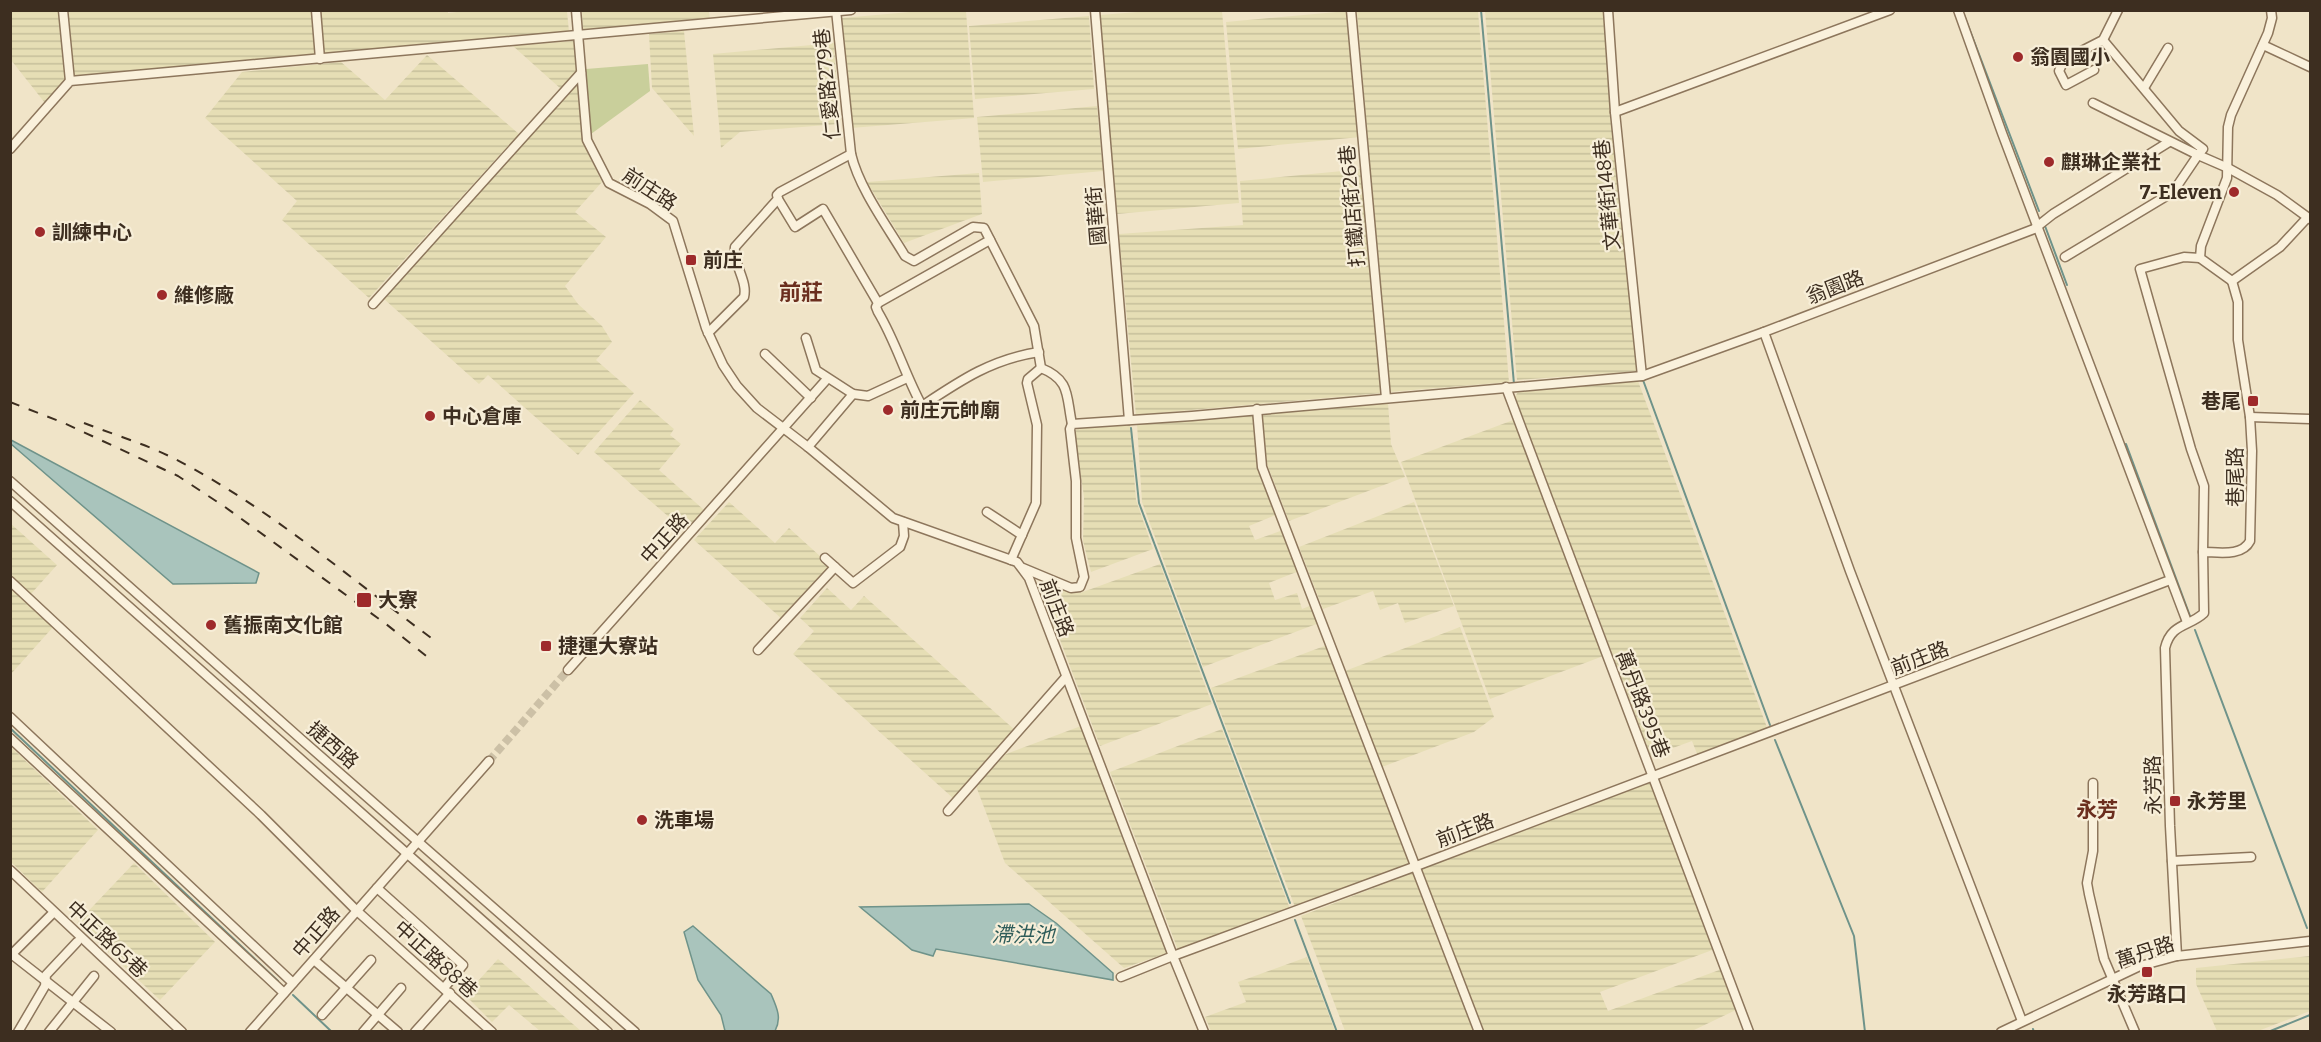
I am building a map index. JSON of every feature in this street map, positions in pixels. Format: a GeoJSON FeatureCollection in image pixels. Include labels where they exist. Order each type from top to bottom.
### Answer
{"type":"FeatureCollection","features":[{"type":"Feature","properties":{"kind":"street"},"geometry":{"type":"LineString","coordinates":[[63,10],[70,81]]}},
{"type":"Feature","properties":{"kind":"street"},"geometry":{"type":"LineString","coordinates":[[316,10],[320,59]]}},
{"type":"Feature","properties":{"kind":"street","name":"前庄路"},"geometry":{"type":"LineString","coordinates":[[576,10],[585,129],[594,155],[609,183],[632,197],[650,204],[673,221],[708,333],[723,366],[737,386],[757,408],[785,428],[893,519],[1011,560],[1023,568],[1029,578],[1173,956],[1653,777],[2170,580]]}},
{"type":"Feature","properties":{"kind":"street"},"geometry":{"type":"LineString","coordinates":[[10,148],[70,81],[851,10]]}},
{"type":"Feature","properties":{"kind":"street","name":"國華街"},"geometry":{"type":"LineString","coordinates":[[1095,10],[1129,420]]}},
{"type":"Feature","properties":{"kind":"street","name":"打鐵店街26巷"},"geometry":{"type":"LineString","coordinates":[[1351,10],[1386,398]]}},
{"type":"Feature","properties":{"kind":"street","name":"文華街148巷"},"geometry":{"type":"LineString","coordinates":[[1608,10],[1639,376]]}},
{"type":"Feature","properties":{"kind":"street"},"geometry":{"type":"LineString","coordinates":[[1615,112],[1890,10]]}},
{"type":"Feature","properties":{"kind":"street"},"geometry":{"type":"LineString","coordinates":[[1958,10],[2187,622],[2204,614],[2206,609],[2202,580],[2202,477],[2191,449],[2140,269],[2184,257],[2200,258],[2232,281],[2280,247],[2309,218],[2277,195],[2228,168],[2169,142],[2093,103]]}},
{"type":"Feature","properties":{"kind":"street"},"geometry":{"type":"LineString","coordinates":[[2094,70],[2066,85],[2059,71],[2064,60],[2103,40],[2118,10]]}},
{"type":"Feature","properties":{"kind":"street"},"geometry":{"type":"LineString","coordinates":[[2200,258],[2201,246],[2227,178],[2228,127],[2231,115],[2263,45],[2272,18],[2271,10]]}},
{"type":"Feature","properties":{"kind":"street","name":"仁愛路279巷"},"geometry":{"type":"LineString","coordinates":[[836,11],[854,166],[905,256],[914,261],[974,227],[984,228],[990,240]]}},
{"type":"Feature","properties":{"kind":"street"},"geometry":{"type":"LineString","coordinates":[[2065,257],[2173,192],[2203,149],[2179,131],[2103,40]]}},
{"type":"Feature","properties":{"kind":"street"},"geometry":{"type":"LineString","coordinates":[[2263,45],[2310,67]]}},
{"type":"Feature","properties":{"kind":"street"},"geometry":{"type":"LineString","coordinates":[[2144,88],[2168,48]]}},
{"type":"Feature","properties":{"kind":"street"},"geometry":{"type":"LineString","coordinates":[[373,304],[581,73]]}},
{"type":"Feature","properties":{"kind":"street","name":"翁園路"},"geometry":{"type":"LineString","coordinates":[[1072,424],[1639,376],[1764,332],[2034,229],[2169,142]]}},
{"type":"Feature","properties":{"kind":"street"},"geometry":{"type":"LineString","coordinates":[[851,154],[780,192],[777,195],[778,199],[795,227],[823,209],[878,303],[876,307],[878,312],[922,406],[982,368],[1000,361],[1039,352]]}},
{"type":"Feature","properties":{"kind":"street"},"geometry":{"type":"LineString","coordinates":[[708,333],[744,297],[746,291],[734,255],[735,248],[778,199]]}},
{"type":"Feature","properties":{"kind":"street"},"geometry":{"type":"LineString","coordinates":[[878,303],[990,240],[1034,326],[1041,368]]}},
{"type":"Feature","properties":{"kind":"street","name":"巷尾路"},"geometry":{"type":"LineString","coordinates":[[2203,552],[2240,551],[2247,547],[2250,541],[2252,451],[2250,417],[2238,340],[2238,302],[2232,281]]}},
{"type":"Feature","properties":{"kind":"street"},"geometry":{"type":"LineString","coordinates":[[1764,332],[1893,686],[2022,1021]]}},
{"type":"Feature","properties":{"kind":"street"},"geometry":{"type":"LineString","coordinates":[[806,338],[813,365],[827,379],[853,394],[868,396],[907,378]]}},
{"type":"Feature","properties":{"kind":"street"},"geometry":{"type":"LineString","coordinates":[[765,354],[811,398]]}},
{"type":"Feature","properties":{"kind":"street"},"geometry":{"type":"LineString","coordinates":[[1023,568],[1071,588],[1080,587],[1084,577],[1076,538],[1078,503],[1070,429],[1072,424],[1062,380],[1056,374],[1041,368]]}},
{"type":"Feature","properties":{"kind":"street"},"geometry":{"type":"LineString","coordinates":[[1011,560],[1036,503],[1037,425],[1027,383],[1028,379],[1041,368]]}},
{"type":"Feature","properties":{"kind":"street","name":"中正路"},"geometry":{"type":"LineString","coordinates":[[568,670],[827,379]]}},
{"type":"Feature","properties":{"kind":"street","name":"萬丹路395巷"},"geometry":{"type":"LineString","coordinates":[[1506,387],[1749,1032]]}},
{"type":"Feature","properties":{"kind":"street"},"geometry":{"type":"LineString","coordinates":[[808,447],[853,394]]}},
{"type":"Feature","properties":{"kind":"street"},"geometry":{"type":"LineString","coordinates":[[1257,409],[1263,467],[1479,1032]]}},
{"type":"Feature","properties":{"kind":"street"},"geometry":{"type":"LineString","coordinates":[[2250,417],[2310,419]]}},
{"type":"Feature","properties":{"kind":"street","name":"捷西路"},"geometry":{"type":"LineString","coordinates":[[10,481],[635,1032]]}},
{"type":"Feature","properties":{"kind":"street","name":"捷西路"},"geometry":{"type":"LineString","coordinates":[[10,501],[608,1032]]}},
{"type":"Feature","properties":{"kind":"street"},"geometry":{"type":"LineString","coordinates":[[987,512],[1022,535]]}},
{"type":"Feature","properties":{"kind":"street"},"geometry":{"type":"LineString","coordinates":[[825,558],[853,583],[900,547],[904,536],[903,522]]}},
{"type":"Feature","properties":{"kind":"street"},"geometry":{"type":"LineString","coordinates":[[758,650],[835,567]]}},
{"type":"Feature","properties":{"kind":"street","name":"中正路88巷"},"geometry":{"type":"LineString","coordinates":[[10,581],[261,815],[357,911],[492,1032]]}},
{"type":"Feature","properties":{"kind":"street","name":"永芳路"},"geometry":{"type":"LineString","coordinates":[[2177,956],[2165,648],[2172,634],[2187,622]]}},
{"type":"Feature","properties":{"kind":"street"},"geometry":{"type":"LineString","coordinates":[[948,812],[1066,677]]}},
{"type":"Feature","properties":{"kind":"street"},"geometry":{"type":"LineString","coordinates":[[10,717],[293,984]]}},
{"type":"Feature","properties":{"kind":"street"},"geometry":{"type":"LineString","coordinates":[[10,738],[284,993]]}},
{"type":"Feature","properties":{"kind":"street"},"geometry":{"type":"LineString","coordinates":[[418,840],[489,761]]}},
{"type":"Feature","properties":{"kind":"street"},"geometry":{"type":"LineString","coordinates":[[2093,783],[2093,851],[2087,883],[2098,938],[2112,980],[2135,1032]]}},
{"type":"Feature","properties":{"kind":"street","name":"中正路"},"geometry":{"type":"LineString","coordinates":[[250,1032],[418,840]]}},
{"type":"Feature","properties":{"kind":"street"},"geometry":{"type":"LineString","coordinates":[[2172,861],[2251,856]]}},
{"type":"Feature","properties":{"kind":"street","name":"中正路65巷"},"geometry":{"type":"LineString","coordinates":[[12,874],[182,1032]]}},
{"type":"Feature","properties":{"kind":"street"},"geometry":{"type":"LineString","coordinates":[[377,888],[463,965],[447,991],[415,1032]]}},
{"type":"Feature","properties":{"kind":"street"},"geometry":{"type":"LineString","coordinates":[[10,968],[13,956],[52,914]]}},
{"type":"Feature","properties":{"kind":"street","name":"萬丹路"},"geometry":{"type":"LineString","coordinates":[[2001,1032],[2140,966],[2177,956],[2310,941]]}},
{"type":"Feature","properties":{"kind":"street"},"geometry":{"type":"LineString","coordinates":[[18,1032],[45,986],[46,975],[78,942]]}},
{"type":"Feature","properties":{"kind":"street"},"geometry":{"type":"LineString","coordinates":[[13,956],[46,979],[111,1032]]}},
{"type":"Feature","properties":{"kind":"street"},"geometry":{"type":"LineString","coordinates":[[1122,977],[1173,956],[1204,1032]]}},
{"type":"Feature","properties":{"kind":"street"},"geometry":{"type":"LineString","coordinates":[[314,960],[398,1032]]}},
{"type":"Feature","properties":{"kind":"street"},"geometry":{"type":"LineString","coordinates":[[322,1015],[371,960]]}},
{"type":"Feature","properties":{"kind":"street"},"geometry":{"type":"LineString","coordinates":[[49,1032],[94,976]]}},
{"type":"Feature","properties":{"kind":"street"},"geometry":{"type":"LineString","coordinates":[[363,1032],[401,988]]}},
{"type":"Feature","properties":{"kind":"shaded area"},"geometry":{"type":"Polygon","coordinates":[[[448,10],[448,13],[475,10],[567,11],[569,32],[324,55],[321,11],[448,10]]]}},
{"type":"Feature","properties":{"kind":"shaded area"},"geometry":{"type":"Polygon","coordinates":[[[10,11],[59,11],[66,80],[45,103],[11,60],[10,11]]]}},
{"type":"Feature","properties":{"kind":"shaded area"},"geometry":{"type":"Polygon","coordinates":[[[68,11],[311,11],[316,55],[73,77],[68,11]]]}},
{"type":"Feature","properties":{"kind":"shaded area"},"geometry":{"type":"Polygon","coordinates":[[[582,11],[709,11],[710,20],[583,33],[582,11]]]}},
{"type":"Feature","properties":{"kind":"shaded area"},"geometry":{"type":"Polygon","coordinates":[[[921,11],[966,11],[974,118],[851,128],[842,18],[921,11]]]}},
{"type":"Feature","properties":{"kind":"shaded area"},"geometry":{"type":"Polygon","coordinates":[[[1150,11],[1222,11],[1239,203],[1117,214],[1100,15],[1150,11]]]}},
{"type":"Feature","properties":{"kind":"shaded area"},"geometry":{"type":"Polygon","coordinates":[[[1348,11],[1360,137],[1238,149],[1226,22],[1348,11]]]}},
{"type":"Feature","properties":{"kind":"shaded area"},"geometry":{"type":"Polygon","coordinates":[[[1357,11],[1478,11],[1509,382],[1389,392],[1357,11]]]}},
{"type":"Feature","properties":{"kind":"shaded area"},"geometry":{"type":"Polygon","coordinates":[[[1485,11],[1608,11],[1639,371],[1517,380],[1485,11]]]}},
{"type":"Feature","properties":{"kind":"shaded area"},"geometry":{"type":"Polygon","coordinates":[[[1089,16],[1094,89],[975,99],[969,26],[1089,16]]]}},
{"type":"Feature","properties":{"kind":"shaded area"},"geometry":{"type":"Polygon","coordinates":[[[684,31],[694,136],[652,88],[649,34],[684,31]]]}},
{"type":"Feature","properties":{"kind":"shaded area"},"geometry":{"type":"Polygon","coordinates":[[[574,41],[577,72],[561,89],[513,46],[574,41]]]}},
{"type":"Feature","properties":{"kind":"shaded area"},"geometry":{"type":"Polygon","coordinates":[[[834,43],[839,124],[740,132],[721,148],[713,54],[834,43]]]}},
{"type":"Feature","properties":{"kind":"shaded area"},"geometry":{"type":"Polygon","coordinates":[[[427,55],[519,134],[369,298],[282,220],[297,201],[205,118],[242,72],[341,62],[385,100],[427,55]]]}},
{"type":"Feature","properties":{"kind":"shaded area"},"geometry":{"type":"Polygon","coordinates":[[[578,82],[583,143],[602,182],[575,212],[606,237],[565,286],[578,304],[602,326],[612,342],[596,360],[634,393],[578,455],[488,375],[479,384],[384,299],[578,82]]]}},
{"type":"Feature","properties":{"kind":"shaded area"},"geometry":{"type":"Polygon","coordinates":[[[1097,106],[1103,171],[983,182],[977,117],[1097,106]]]}},
{"type":"Feature","properties":{"kind":"shaded area"},"geometry":{"type":"Polygon","coordinates":[[[1363,169],[1382,393],[1136,415],[1119,234],[1243,225],[1240,181],[1363,169]]]}},
{"type":"Feature","properties":{"kind":"shaded area"},"geometry":{"type":"Polygon","coordinates":[[[979,173],[982,214],[904,243],[867,182],[979,173]]]}},
{"type":"Feature","properties":{"kind":"shaded area"},"geometry":{"type":"Polygon","coordinates":[[[1638,381],[1768,730],[1698,756],[1692,741],[1651,756],[1515,397],[1519,390],[1638,381]]]}},
{"type":"Feature","properties":{"kind":"shaded area"},"geometry":{"type":"Polygon","coordinates":[[[640,400],[674,429],[670,435],[681,444],[659,470],[704,510],[685,531],[594,452],[640,400]]]}},
{"type":"Feature","properties":{"kind":"shaded area"},"geometry":{"type":"Polygon","coordinates":[[[1388,403],[1391,444],[1405,477],[1289,521],[1267,464],[1262,414],[1388,403]]]}},
{"type":"Feature","properties":{"kind":"shaded area"},"geometry":{"type":"Polygon","coordinates":[[[1255,413],[1258,463],[1278,514],[1249,526],[1255,540],[1283,530],[1299,571],[1269,583],[1275,600],[1297,593],[1302,609],[1312,605],[1319,623],[1203,667],[1142,502],[1137,424],[1255,413]]]}},
{"type":"Feature","properties":{"kind":"shaded area"},"geometry":{"type":"Polygon","coordinates":[[[1516,419],[1606,655],[1490,699],[1401,462],[1516,419]]]}},
{"type":"Feature","properties":{"kind":"shaded area"},"geometry":{"type":"Polygon","coordinates":[[[1130,424],[1136,500],[1153,549],[1091,572],[1083,541],[1084,497],[1076,430],[1130,424]]]}},
{"type":"Feature","properties":{"kind":"shaded area"},"geometry":{"type":"Polygon","coordinates":[[[729,502],[775,543],[789,528],[832,567],[783,620],[694,540],[729,502]]]}},
{"type":"Feature","properties":{"kind":"shaded area"},"geometry":{"type":"Polygon","coordinates":[[[1414,502],[1454,606],[1405,623],[1398,603],[1380,610],[1373,591],[1323,609],[1299,547],[1414,502]]]}},
{"type":"Feature","properties":{"kind":"shaded area"},"geometry":{"type":"Polygon","coordinates":[[[10,523],[57,565],[30,595],[11,576],[10,523]]]}},
{"type":"Feature","properties":{"kind":"shaded area"},"geometry":{"type":"Polygon","coordinates":[[[1160,564],[1212,704],[1100,746],[1039,584],[1045,579],[1080,593],[1160,564]]]}},
{"type":"Feature","properties":{"kind":"shaded area"},"geometry":{"type":"Polygon","coordinates":[[[10,585],[54,626],[11,674],[10,674],[10,585]]]}},
{"type":"Feature","properties":{"kind":"shaded area"},"geometry":{"type":"Polygon","coordinates":[[[827,588],[851,610],[864,596],[1016,731],[954,799],[793,654],[814,631],[800,618],[827,588]]]}},
{"type":"Feature","properties":{"kind":"shaded area"},"geometry":{"type":"Polygon","coordinates":[[[1460,627],[1494,717],[1474,732],[1382,767],[1345,671],[1460,627]]]}},
{"type":"Feature","properties":{"kind":"shaded area"},"geometry":{"type":"Polygon","coordinates":[[[1327,645],[1409,863],[1295,907],[1211,688],[1327,645]]]}},
{"type":"Feature","properties":{"kind":"shaded area"},"geometry":{"type":"Polygon","coordinates":[[[1081,726],[1167,953],[1124,968],[1005,863],[976,786],[1006,754],[1081,726]]]}},
{"type":"Feature","properties":{"kind":"shaded area"},"geometry":{"type":"Polygon","coordinates":[[[1222,729],[1290,909],[1178,950],[1110,772],[1222,729]]]}},
{"type":"Feature","properties":{"kind":"shaded area"},"geometry":{"type":"Polygon","coordinates":[[[11,747],[98,830],[42,892],[11,862],[11,747]]]}},
{"type":"Feature","properties":{"kind":"shaded area"},"geometry":{"type":"Polygon","coordinates":[[[1652,782],[1715,949],[1600,992],[1608,1011],[1722,969],[1738,1009],[1692,1031],[1483,1031],[1420,869],[1652,782]]]}},
{"type":"Feature","properties":{"kind":"shaded area"},"geometry":{"type":"Polygon","coordinates":[[[134,863],[215,942],[160,1000],[77,923],[134,863]]]}},
{"type":"Feature","properties":{"kind":"shaded area"},"geometry":{"type":"Polygon","coordinates":[[[1415,872],[1475,1031],[1345,1031],[1301,916],[1415,872]]]}},
{"type":"Feature","properties":{"kind":"shaded area"},"geometry":{"type":"Polygon","coordinates":[[[2310,956],[2310,1011],[2258,1031],[2217,1031],[2196,984],[2196,968],[2310,956]]]}},
{"type":"Feature","properties":{"kind":"shaded area"},"geometry":{"type":"Polygon","coordinates":[[[1307,957],[1335,1031],[1211,1031],[1205,1017],[1246,1002],[1238,982],[1307,957]]]}},
{"type":"Feature","properties":{"kind":"shaded area"},"geometry":{"type":"Polygon","coordinates":[[[498,959],[581,1031],[540,1031],[509,1005],[492,1022],[469,999],[468,992],[498,959]]]}},
{"type":"Feature","properties":{"kind":"green space"},"geometry":{"type":"Polygon","coordinates":[[[648,64],[650,91],[591,134],[586,69],[648,64]]]}},
{"type":"Feature","properties":{"kind":"water"},"geometry":{"type":"Polygon","coordinates":[[[11,440],[259,573],[256,583],[173,584],[11,444],[11,440]]]}},
{"type":"Feature","properties":{"kind":"water","name":"滯洪池"},"geometry":{"type":"Polygon","coordinates":[[[1029,904],[1056,923],[1113,973],[1113,980],[936,949],[933,956],[912,950],[860,907],[1029,904]]]}},
{"type":"Feature","properties":{"kind":"water"},"geometry":{"type":"Polygon","coordinates":[[[693,926],[771,994],[778,1017],[775,1031],[725,1031],[721,1015],[698,980],[684,932],[693,926]]]}},
{"type":"Feature","properties":{"kind":"waterway"},"geometry":{"type":"LineString","coordinates":[[1481,10],[1514,384]]}},
{"type":"Feature","properties":{"kind":"waterway"},"geometry":{"type":"LineString","coordinates":[[1964,15],[2039,211]]}},
{"type":"Feature","properties":{"kind":"waterway"},"geometry":{"type":"LineString","coordinates":[[2045,226],[2067,285]]}},
{"type":"Feature","properties":{"kind":"waterway"},"geometry":{"type":"LineString","coordinates":[[1621,374],[1636,374]]}},
{"type":"Feature","properties":{"kind":"waterway"},"geometry":{"type":"LineString","coordinates":[[1643,380],[1770,725]]}},
{"type":"Feature","properties":{"kind":"waterway"},"geometry":{"type":"LineString","coordinates":[[1131,428],[1139,503],[1290,903]]}},
{"type":"Feature","properties":{"kind":"waterway"},"geometry":{"type":"LineString","coordinates":[[2126,444],[2190,616]]}},
{"type":"Feature","properties":{"kind":"waterway"},"geometry":{"type":"LineString","coordinates":[[2195,630],[2307,928]]}},
{"type":"Feature","properties":{"kind":"waterway"},"geometry":{"type":"LineString","coordinates":[[10,728],[278,981]]}},
{"type":"Feature","properties":{"kind":"waterway"},"geometry":{"type":"LineString","coordinates":[[1775,740],[1854,936],[1865,1032]]}},
{"type":"Feature","properties":{"kind":"waterway"},"geometry":{"type":"LineString","coordinates":[[1295,920],[1337,1032]]}},
{"type":"Feature","properties":{"kind":"waterway"},"geometry":{"type":"LineString","coordinates":[[293,995],[332,1032]]}},
{"type":"Feature","properties":{"kind":"waterway"},"geometry":{"type":"LineString","coordinates":[[2268,1032],[2310,1015]]}},
{"type":"Feature","properties":{"kind":"tunnel"},"geometry":{"type":"LineString","coordinates":[[489,761],[568,670]]}},
{"type":"Feature","properties":{"kind":"railway"},"geometry":{"type":"LineString","coordinates":[[10,402],[64,423],[178,476],[225,507],[386,624],[430,659]]}},
{"type":"Feature","properties":{"kind":"railway"},"geometry":{"type":"LineString","coordinates":[[84,423],[169,456],[239,496],[305,542],[434,640]]}},
{"type":"Feature","properties":{"kind":"place","name":"翁園國小"},"geometry":{"type":"Point","coordinates":[2018,57]}},
{"type":"Feature","properties":{"kind":"place","name":"麒琳企業社"},"geometry":{"type":"Point","coordinates":[2049,162]}},
{"type":"Feature","properties":{"kind":"place","name":"7-Eleven"},"geometry":{"type":"Point","coordinates":[2234,192]}},
{"type":"Feature","properties":{"kind":"place","name":"訓練中心"},"geometry":{"type":"Point","coordinates":[40,232]}},
{"type":"Feature","properties":{"kind":"place","name":"前庄"},"geometry":{"type":"Point","coordinates":[691,260]}},
{"type":"Feature","properties":{"kind":"place","name":"維修廠"},"geometry":{"type":"Point","coordinates":[162,295]}},
{"type":"Feature","properties":{"kind":"place","name":"巷尾"},"geometry":{"type":"Point","coordinates":[2253,401]}},
{"type":"Feature","properties":{"kind":"place","name":"前庄元帥廟"},"geometry":{"type":"Point","coordinates":[888,410]}},
{"type":"Feature","properties":{"kind":"place","name":"中心倉庫"},"geometry":{"type":"Point","coordinates":[430,416]}},
{"type":"Feature","properties":{"kind":"place","name":"大寮"},"geometry":{"type":"Point","coordinates":[364,600]}},
{"type":"Feature","properties":{"kind":"place","name":"舊振南文化館"},"geometry":{"type":"Point","coordinates":[211,625]}},
{"type":"Feature","properties":{"kind":"place","name":"捷運大寮站"},"geometry":{"type":"Point","coordinates":[546,646]}},
{"type":"Feature","properties":{"kind":"place","name":"永芳里"},"geometry":{"type":"Point","coordinates":[2175,801]}},
{"type":"Feature","properties":{"kind":"place","name":"洗車場"},"geometry":{"type":"Point","coordinates":[642,820]}},
{"type":"Feature","properties":{"kind":"place","name":"永芳路口"},"geometry":{"type":"Point","coordinates":[2147,972]}},
{"type":"Feature","properties":{"kind":"district","name":"前莊"},"geometry":{"type":"Point","coordinates":[801,292]}},
{"type":"Feature","properties":{"kind":"district","name":"永芳"},"geometry":{"type":"Point","coordinates":[2097,810]}}]}
